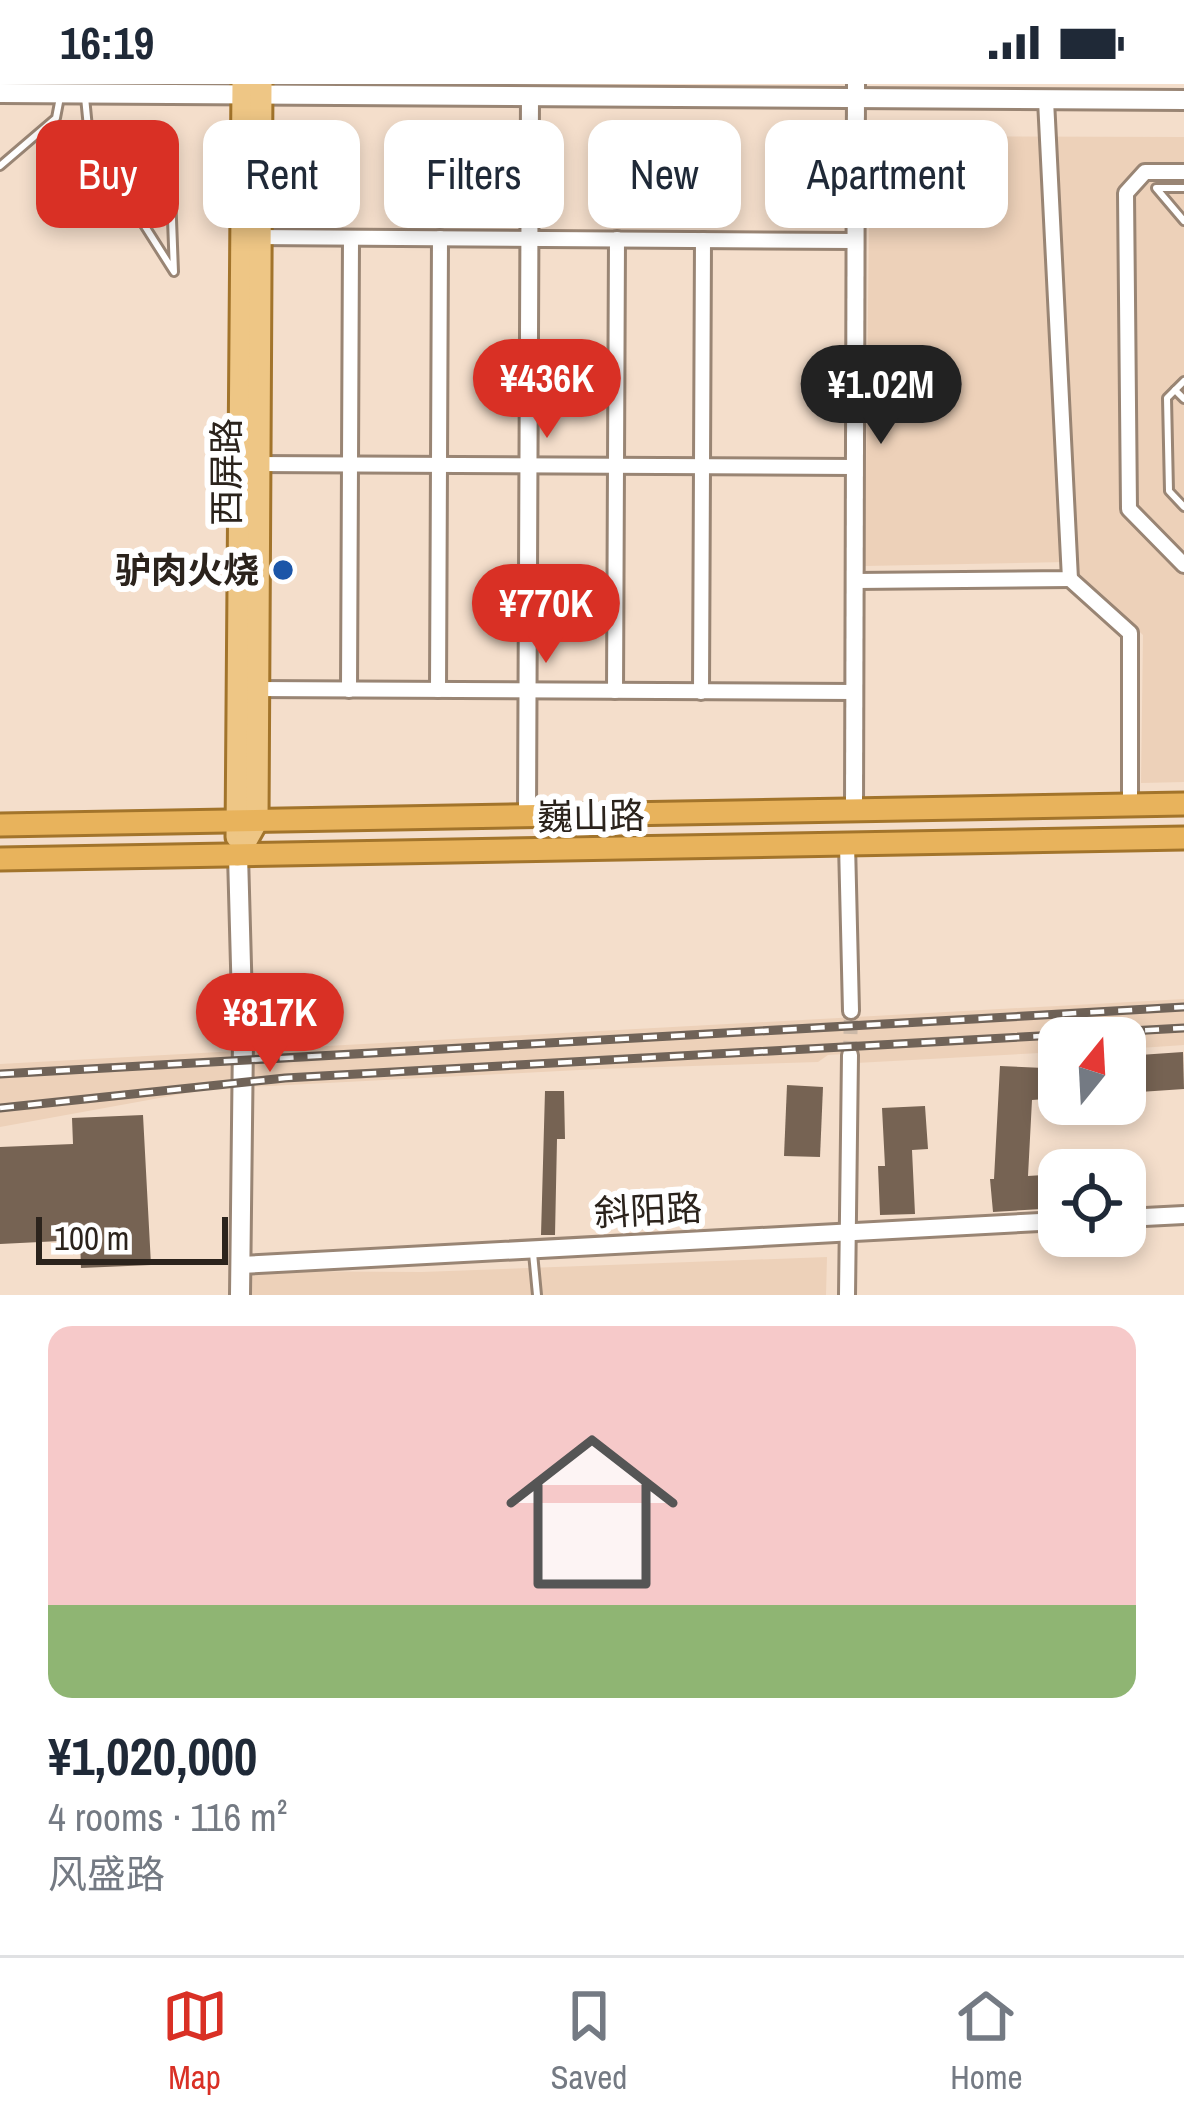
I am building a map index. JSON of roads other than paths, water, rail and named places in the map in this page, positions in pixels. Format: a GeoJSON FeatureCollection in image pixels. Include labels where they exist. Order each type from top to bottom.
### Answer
{"type":"FeatureCollection","features":[{"type":"Feature","properties":{"kind":"highway","name":"巍山路"},"geometry":{"type":"LineString","coordinates":[[0,825],[1184,804]]}},
{"type":"Feature","properties":{"kind":"highway"},"geometry":{"type":"LineString","coordinates":[[847,844],[854,810]]}},
{"type":"Feature","properties":{"kind":"highway","name":"巍山路"},"geometry":{"type":"LineString","coordinates":[[0,860],[1184,838]]}},
{"type":"Feature","properties":{"kind":"main road"},"geometry":{"type":"LineString","coordinates":[[0,92],[252,89],[530,96],[856,91],[1046,100],[1184,100]]}},
{"type":"Feature","properties":{"kind":"main road","name":"西屏路"},"geometry":{"type":"LineString","coordinates":[[238,855],[247,821],[252,89]]}},
{"type":"Feature","properties":{"kind":"main road"},"geometry":{"type":"LineString","coordinates":[[238,855],[243,1039],[239,1293]]}},
{"type":"Feature","properties":{"kind":"street"},"geometry":{"type":"LineString","coordinates":[[854,810],[856,91]]}},
{"type":"Feature","properties":{"kind":"street"},"geometry":{"type":"LineString","coordinates":[[526,816],[530,96]]}},
{"type":"Feature","properties":{"kind":"street"},"geometry":{"type":"LineString","coordinates":[[1046,100],[1070,579]]}},
{"type":"Feature","properties":{"kind":"street"},"geometry":{"type":"LineString","coordinates":[[1184,172],[1145,172],[1126,193],[1129,509],[1184,566]]}},
{"type":"Feature","properties":{"kind":"street"},"geometry":{"type":"LineString","coordinates":[[251,237],[855,241]]}},
{"type":"Feature","properties":{"kind":"street"},"geometry":{"type":"LineString","coordinates":[[349,690],[351,238]]}},
{"type":"Feature","properties":{"kind":"street"},"geometry":{"type":"LineString","coordinates":[[437,690],[440,238]]}},
{"type":"Feature","properties":{"kind":"street"},"geometry":{"type":"LineString","coordinates":[[615,691],[617,239]]}},
{"type":"Feature","properties":{"kind":"street"},"geometry":{"type":"LineString","coordinates":[[701,692],[704,240]]}},
{"type":"Feature","properties":{"kind":"street"},"geometry":{"type":"LineString","coordinates":[[249,464],[855,467]]}},
{"type":"Feature","properties":{"kind":"street"},"geometry":{"type":"LineString","coordinates":[[855,581],[1070,579],[1130,632],[1130,805]]}},
{"type":"Feature","properties":{"kind":"street"},"geometry":{"type":"LineString","coordinates":[[248,689],[855,692]]}},
{"type":"Feature","properties":{"kind":"street"},"geometry":{"type":"LineString","coordinates":[[847,844],[851,1011]]}},
{"type":"Feature","properties":{"kind":"street"},"geometry":{"type":"LineString","coordinates":[[848,1295],[850,1055]]}},
{"type":"Feature","properties":{"kind":"street"},"geometry":{"type":"LineString","coordinates":[[1146,1217],[1184,1215]]}},
{"type":"Feature","properties":{"kind":"street","name":"斜阳路"},"geometry":{"type":"LineString","coordinates":[[241,1265],[1038,1222]]}},
{"type":"Feature","properties":{"kind":"lane"},"geometry":{"type":"LineString","coordinates":[[0,166],[56,118],[61,93]]}},
{"type":"Feature","properties":{"kind":"lane"},"geometry":{"type":"LineString","coordinates":[[85,93],[87,120]]}},
{"type":"Feature","properties":{"kind":"lane"},"geometry":{"type":"LineString","coordinates":[[1184,188],[1156,188],[1184,220]]}},
{"type":"Feature","properties":{"kind":"lane"},"geometry":{"type":"LineString","coordinates":[[146,228],[174,272],[172,228]]}},
{"type":"Feature","properties":{"kind":"lane"},"geometry":{"type":"LineString","coordinates":[[1184,381],[1167,398],[1169,491],[1184,507]]}},
{"type":"Feature","properties":{"kind":"lane"},"geometry":{"type":"LineString","coordinates":[[1175,390],[1184,399]]}},
{"type":"Feature","properties":{"kind":"lane"},"geometry":{"type":"LineString","coordinates":[[532,1249],[537,1295]]}},
{"type":"Feature","properties":{"kind":"tunnel"},"geometry":{"type":"LineString","coordinates":[[850,1055],[851,1011]]}},
{"type":"Feature","properties":{"kind":"railway"},"geometry":{"type":"LineString","coordinates":[[0,1074],[1184,1007]]}},
{"type":"Feature","properties":{"kind":"railway"},"geometry":{"type":"LineString","coordinates":[[0,1108],[285,1078],[1184,1028]]}},
{"type":"Feature","properties":{"kind":"place","name":"驴肉火烧"},"geometry":{"type":"Point","coordinates":[283,570]}}]}
